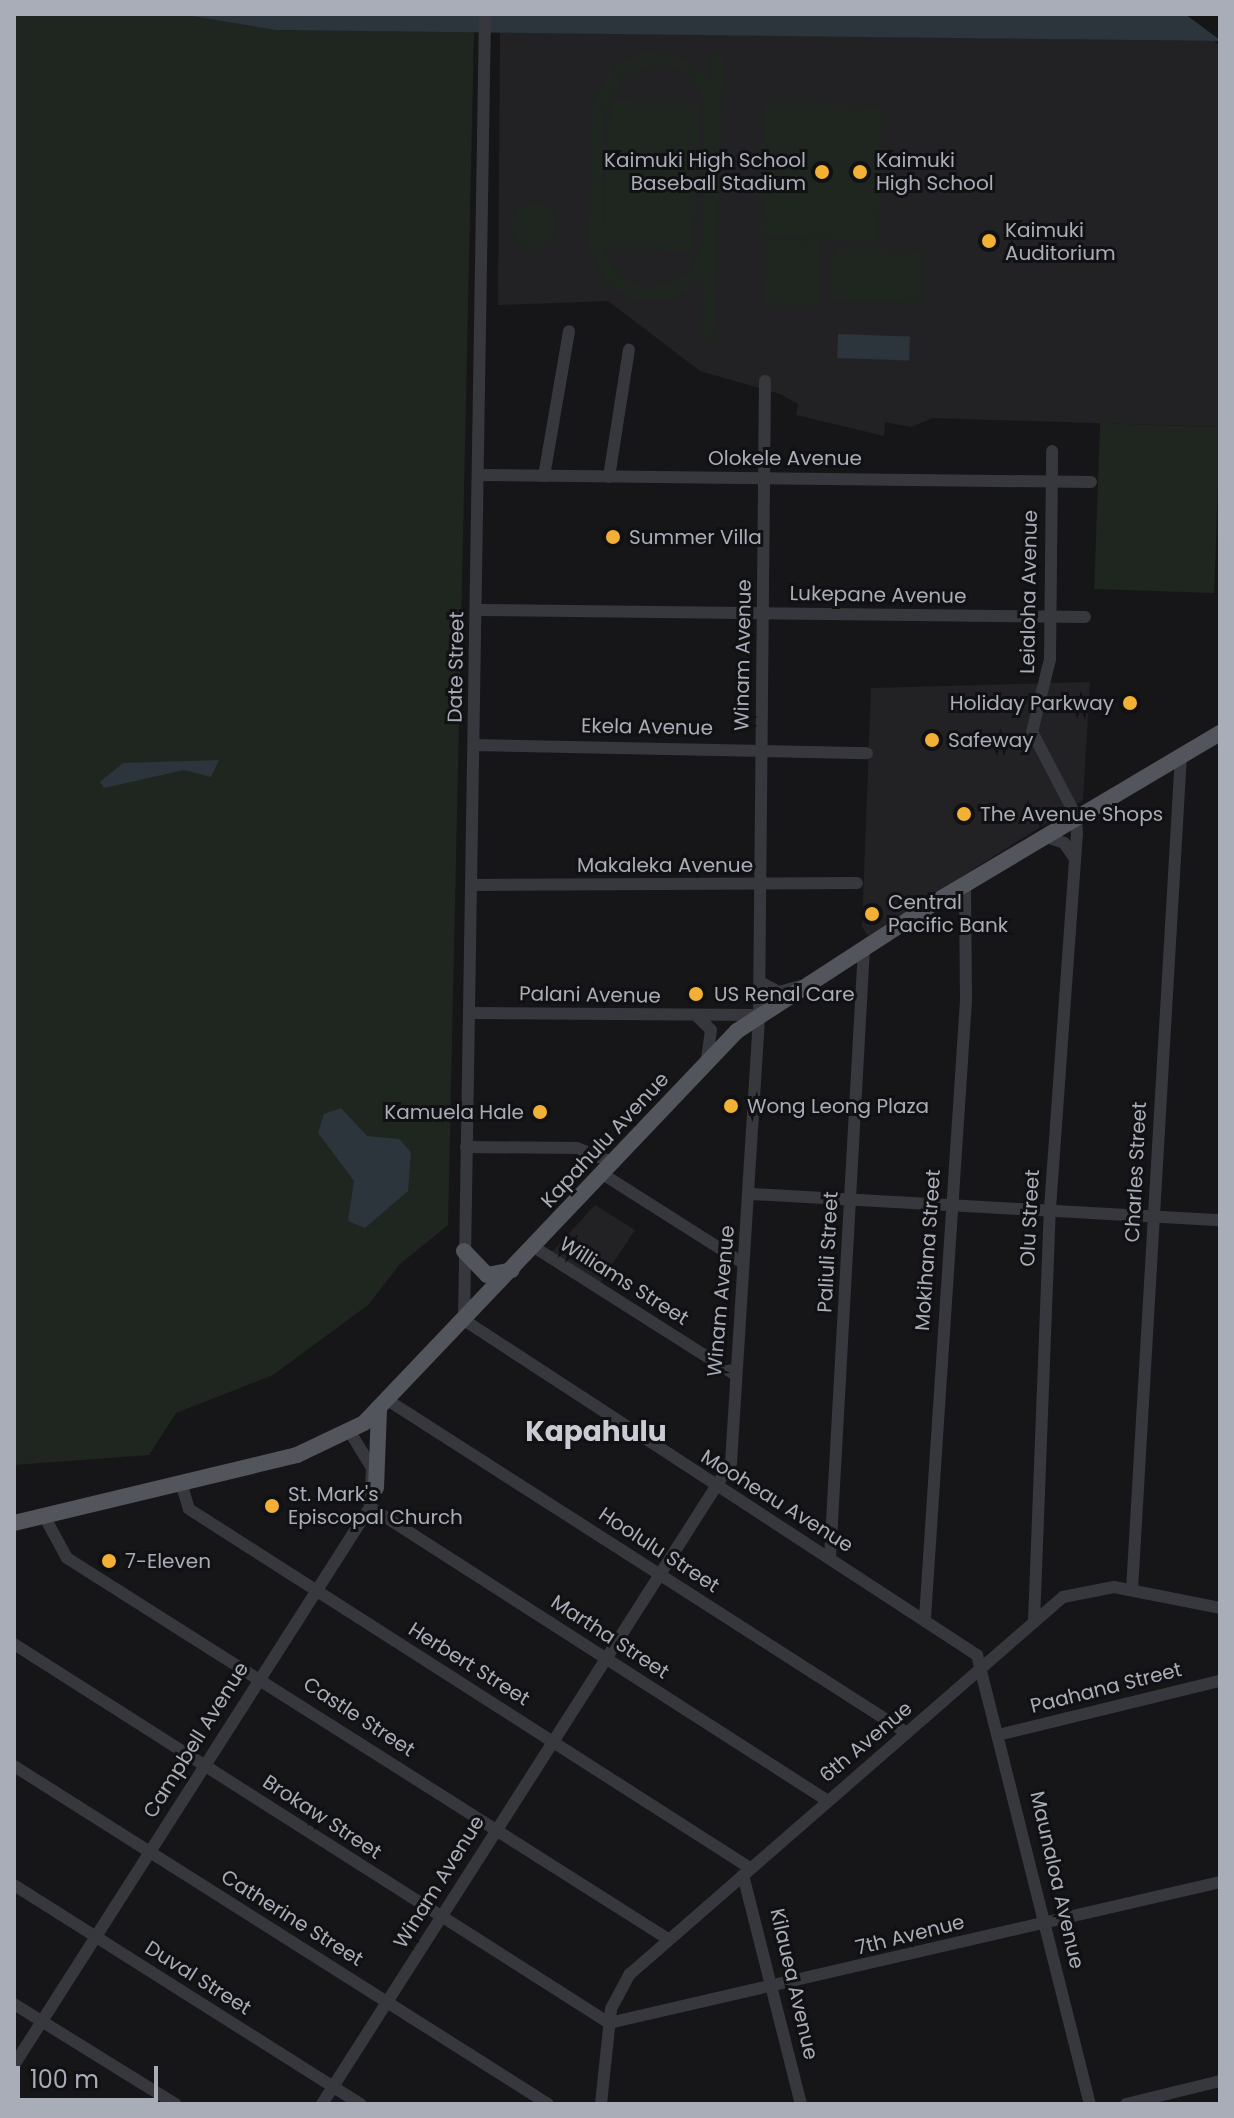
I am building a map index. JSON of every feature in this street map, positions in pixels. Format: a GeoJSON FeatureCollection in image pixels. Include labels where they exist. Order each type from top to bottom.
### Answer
{"type":"FeatureCollection","features":[{"type":"Feature","properties":{"kind":"main road","name":"Kapahulu Avenue"},"geometry":{"type":"LineString","coordinates":[[14,1523],[297,1455],[350,1432],[384,1406],[707,1059],[759,1015],[1076,816],[1220,733]]}},
{"type":"Feature","properties":{"kind":"main road"},"geometry":{"type":"LineString","coordinates":[[464,1251],[487,1275],[512,1270]]}},
{"type":"Feature","properties":{"kind":"main road"},"geometry":{"type":"LineString","coordinates":[[376,1488],[384,1406]]}},
{"type":"Feature","properties":{"kind":"street","name":"Date Street"},"geometry":{"type":"LineString","coordinates":[[464,1320],[478,610],[485,14]]}},
{"type":"Feature","properties":{"kind":"street"},"geometry":{"type":"LineString","coordinates":[[544,476],[569,331]]}},
{"type":"Feature","properties":{"kind":"street"},"geometry":{"type":"LineString","coordinates":[[609,477],[629,350]]}},
{"type":"Feature","properties":{"kind":"street","name":"Winam Avenue"},"geometry":{"type":"LineString","coordinates":[[322,2104],[604,1657],[719,1488],[731,1463],[734,1374],[751,1194],[759,1015],[765,381]]}},
{"type":"Feature","properties":{"kind":"street","name":"Leialoha Avenue"},"geometry":{"type":"LineString","coordinates":[[1052,451],[1047,690],[1032,732],[1076,816]]}},
{"type":"Feature","properties":{"kind":"street","name":"Olokele Avenue"},"geometry":{"type":"LineString","coordinates":[[478,475],[1091,482]]}},
{"type":"Feature","properties":{"kind":"street","name":"Lukepane Avenue"},"geometry":{"type":"LineString","coordinates":[[478,610],[1085,617]]}},
{"type":"Feature","properties":{"kind":"street","name":"Ekela Avenue"},"geometry":{"type":"LineString","coordinates":[[474,745],[867,753]]}},
{"type":"Feature","properties":{"kind":"street","name":"Charles Street"},"geometry":{"type":"LineString","coordinates":[[1132,1590],[1181,756]]}},
{"type":"Feature","properties":{"kind":"street","name":"Olu Street"},"geometry":{"type":"LineString","coordinates":[[1034,1622],[1050,1209],[1076,816]]}},
{"type":"Feature","properties":{"kind":"street"},"geometry":{"type":"LineString","coordinates":[[1044,836],[1064,843],[1075,859]]}},
{"type":"Feature","properties":{"kind":"street","name":"Makaleka Avenue"},"geometry":{"type":"LineString","coordinates":[[473,885],[857,883]]}},
{"type":"Feature","properties":{"kind":"street","name":"Mokihana Street"},"geometry":{"type":"LineString","coordinates":[[925,1618],[950,1205],[966,1001],[965,884]]}},
{"type":"Feature","properties":{"kind":"street","name":"Paliuli Street"},"geometry":{"type":"LineString","coordinates":[[830,1558],[864,948]]}},
{"type":"Feature","properties":{"kind":"street"},"geometry":{"type":"LineString","coordinates":[[760,982],[779,992],[809,984]]}},
{"type":"Feature","properties":{"kind":"street","name":"Palani Avenue"},"geometry":{"type":"LineString","coordinates":[[469,1013],[698,1017],[759,1015]]}},
{"type":"Feature","properties":{"kind":"street"},"geometry":{"type":"LineString","coordinates":[[698,1017],[711,1030],[707,1059]]}},
{"type":"Feature","properties":{"kind":"street"},"geometry":{"type":"LineString","coordinates":[[466,1147],[577,1148],[743,1263]]}},
{"type":"Feature","properties":{"kind":"street"},"geometry":{"type":"LineString","coordinates":[[751,1194],[1220,1220]]}},
{"type":"Feature","properties":{"kind":"street","name":"Williams Street"},"geometry":{"type":"LineString","coordinates":[[534,1247],[734,1374]]}},
{"type":"Feature","properties":{"kind":"street","name":"Mooheau Avenue"},"geometry":{"type":"LineString","coordinates":[[464,1320],[719,1488],[965,1643],[984,1666]]}},
{"type":"Feature","properties":{"kind":"street","name":"Hoolulu Street"},"geometry":{"type":"LineString","coordinates":[[384,1406],[660,1574],[907,1733]]}},
{"type":"Feature","properties":{"kind":"street"},"geometry":{"type":"LineString","coordinates":[[350,1432],[376,1488]]}},
{"type":"Feature","properties":{"kind":"street","name":"Herbert Street"},"geometry":{"type":"LineString","coordinates":[[181,1483],[189,1509],[551,1742],[746,1872]]}},
{"type":"Feature","properties":{"kind":"street","name":"Campbell Avenue"},"geometry":{"type":"LineString","coordinates":[[14,2065],[370,1507],[376,1488]]}},
{"type":"Feature","properties":{"kind":"street","name":"Martha Street"},"geometry":{"type":"LineString","coordinates":[[370,1507],[828,1801]]}},
{"type":"Feature","properties":{"kind":"street","name":"Castle Street"},"geometry":{"type":"LineString","coordinates":[[44,1516],[67,1558],[260,1677],[668,1939]]}},
{"type":"Feature","properties":{"kind":"street","name":"6th Avenue"},"geometry":{"type":"LineString","coordinates":[[601,2104],[609,2023],[623,1982],[668,1939],[1034,1622],[1081,1589],[1132,1590],[1220,1608]]}},
{"type":"Feature","properties":{"kind":"street","name":"6th Avenue"},"geometry":{"type":"LineString","coordinates":[[1200,1602],[1220,1600]]}},
{"type":"Feature","properties":{"kind":"street","name":"Brokaw Street"},"geometry":{"type":"LineString","coordinates":[[14,1644],[609,2023]]}},
{"type":"Feature","properties":{"kind":"street","name":"Maunaloa Avenue"},"geometry":{"type":"LineString","coordinates":[[984,1666],[1090,2104]]}},
{"type":"Feature","properties":{"kind":"street","name":"Paahana Street"},"geometry":{"type":"LineString","coordinates":[[1002,1734],[1220,1681]]}},
{"type":"Feature","properties":{"kind":"street","name":"Catherine Street"},"geometry":{"type":"LineString","coordinates":[[14,1766],[548,2104]]}},
{"type":"Feature","properties":{"kind":"street","name":"Kilauea Avenue"},"geometry":{"type":"LineString","coordinates":[[746,1872],[801,2104]]}},
{"type":"Feature","properties":{"kind":"street","name":"7th Avenue"},"geometry":{"type":"LineString","coordinates":[[609,2023],[773,1989],[1220,1882]]}},
{"type":"Feature","properties":{"kind":"street","name":"Duval Street"},"geometry":{"type":"LineString","coordinates":[[14,1885],[361,2104]]}},
{"type":"Feature","properties":{"kind":"street"},"geometry":{"type":"LineString","coordinates":[[14,2004],[175,2104]]}},
{"type":"Feature","properties":{"kind":"street"},"geometry":{"type":"LineString","coordinates":[[1126,2104],[1220,2081]]}},
{"type":"Feature","properties":{"kind":"shaded area"},"geometry":{"type":"Polygon","coordinates":[[[14,14],[180,14],[275,30],[474,32],[448,1225],[400,1264],[368,1305],[273,1375],[176,1413],[149,1455],[14,1465],[14,14]]]}},
{"type":"Feature","properties":{"kind":"shaded area"},"geometry":{"type":"Polygon","coordinates":[[[180,14],[1220,14],[1220,41],[275,30],[180,14]]]}},
{"type":"Feature","properties":{"kind":"shaded area","name":"Kaimuki High School"},"geometry":{"type":"Polygon","coordinates":[[[500,32],[1214,41],[1220,46],[1220,427],[933,418],[911,427],[885,422],[884,436],[796,415],[798,404],[780,394],[700,371],[608,301],[498,305],[500,32]]]}},
{"type":"Feature","properties":{"kind":"shaded area"},"geometry":{"type":"Polygon","coordinates":[[[647,51],[681,56],[709,77],[711,56],[724,56],[714,342],[701,342],[703,280],[672,299],[631,299],[605,282],[588,246],[593,102],[616,64],[647,51]],[[660,64],[623,76],[605,112],[603,251],[620,277],[651,288],[688,274],[704,238],[703,97],[688,74],[660,64]]]}},
{"type":"Feature","properties":{"kind":"shaded area"},"geometry":{"type":"Polygon","coordinates":[[[610,100],[701,105],[693,253],[602,248],[610,100]]]}},
{"type":"Feature","properties":{"kind":"shaded area","name":"Kaimuki High School Baseball Stadium"},"geometry":{"type":"Polygon","coordinates":[[[765,102],[883,106],[878,241],[760,237],[765,102]]]}},
{"type":"Feature","properties":{"kind":"shaded area"},"geometry":{"type":"Polygon","coordinates":[[[534,203],[550,210],[557,226],[550,242],[534,249],[518,242],[511,226],[518,210],[534,203]]]}},
{"type":"Feature","properties":{"kind":"shaded area"},"geometry":{"type":"Polygon","coordinates":[[[766,240],[820,241],[819,306],[765,305],[766,240]]]}},
{"type":"Feature","properties":{"kind":"shaded area"},"geometry":{"type":"Polygon","coordinates":[[[833,247],[923,250],[921,303],[831,300],[833,247]]]}},
{"type":"Feature","properties":{"kind":"shaded area"},"geometry":{"type":"Polygon","coordinates":[[[838,334],[910,337],[909,360],[837,358],[838,334]]]}},
{"type":"Feature","properties":{"kind":"shaded area"},"geometry":{"type":"Polygon","coordinates":[[[1100,423],[1220,427],[1214,593],[1094,589],[1100,423]]]}},
{"type":"Feature","properties":{"kind":"shaded area","name":"The Avenue Shops"},"geometry":{"type":"Polygon","coordinates":[[[1090,682],[1083,800],[868,936],[862,927],[871,688],[1090,682]]]}},
{"type":"Feature","properties":{"kind":"shaded area"},"geometry":{"type":"Polygon","coordinates":[[[219,760],[211,777],[184,770],[104,788],[100,782],[123,763],[219,760]]]}},
{"type":"Feature","properties":{"kind":"shaded area"},"geometry":{"type":"Polygon","coordinates":[[[341,1108],[367,1136],[399,1139],[411,1152],[408,1191],[365,1228],[348,1221],[354,1181],[318,1133],[324,1114],[341,1108]]]}},
{"type":"Feature","properties":{"kind":"shaded area"},"geometry":{"type":"Polygon","coordinates":[[[595,1205],[635,1230],[600,1283],[551,1253],[595,1205]]]}},
{"type":"Feature","properties":{"kind":"pier"},"geometry":{"type":"Polygon","coordinates":[[[1185,14],[1220,14],[1220,40],[1185,14]]]}},
{"type":"Feature","properties":{"kind":"place","name":"Kaimuki High School Baseball Stadium"},"geometry":{"type":"Point","coordinates":[822,172]}},
{"type":"Feature","properties":{"kind":"place","name":"Kaimuki High School"},"geometry":{"type":"Point","coordinates":[860,172]}},
{"type":"Feature","properties":{"kind":"place","name":"Kaimuki Auditorium"},"geometry":{"type":"Point","coordinates":[989,241]}},
{"type":"Feature","properties":{"kind":"place","name":"Summer Villa"},"geometry":{"type":"Point","coordinates":[613,537]}},
{"type":"Feature","properties":{"kind":"place","name":"Holiday Parkway"},"geometry":{"type":"Point","coordinates":[1130,703]}},
{"type":"Feature","properties":{"kind":"place","name":"Safeway"},"geometry":{"type":"Point","coordinates":[932,740]}},
{"type":"Feature","properties":{"kind":"place","name":"The Avenue Shops"},"geometry":{"type":"Point","coordinates":[964,814]}},
{"type":"Feature","properties":{"kind":"place","name":"Central Pacific Bank"},"geometry":{"type":"Point","coordinates":[872,914]}},
{"type":"Feature","properties":{"kind":"place","name":"US Renal Care"},"geometry":{"type":"Point","coordinates":[696,994]}},
{"type":"Feature","properties":{"kind":"place","name":"Wong Leong Plaza"},"geometry":{"type":"Point","coordinates":[731,1106]}},
{"type":"Feature","properties":{"kind":"place","name":"Kamuela Hale"},"geometry":{"type":"Point","coordinates":[540,1112]}},
{"type":"Feature","properties":{"kind":"place","name":"St. Mark's Episcopal Church"},"geometry":{"type":"Point","coordinates":[272,1506]}},
{"type":"Feature","properties":{"kind":"place","name":"7-Eleven"},"geometry":{"type":"Point","coordinates":[109,1561]}},
{"type":"Feature","properties":{"kind":"district","name":"Kapahulu"},"geometry":{"type":"Point","coordinates":[596,1432]}}]}
